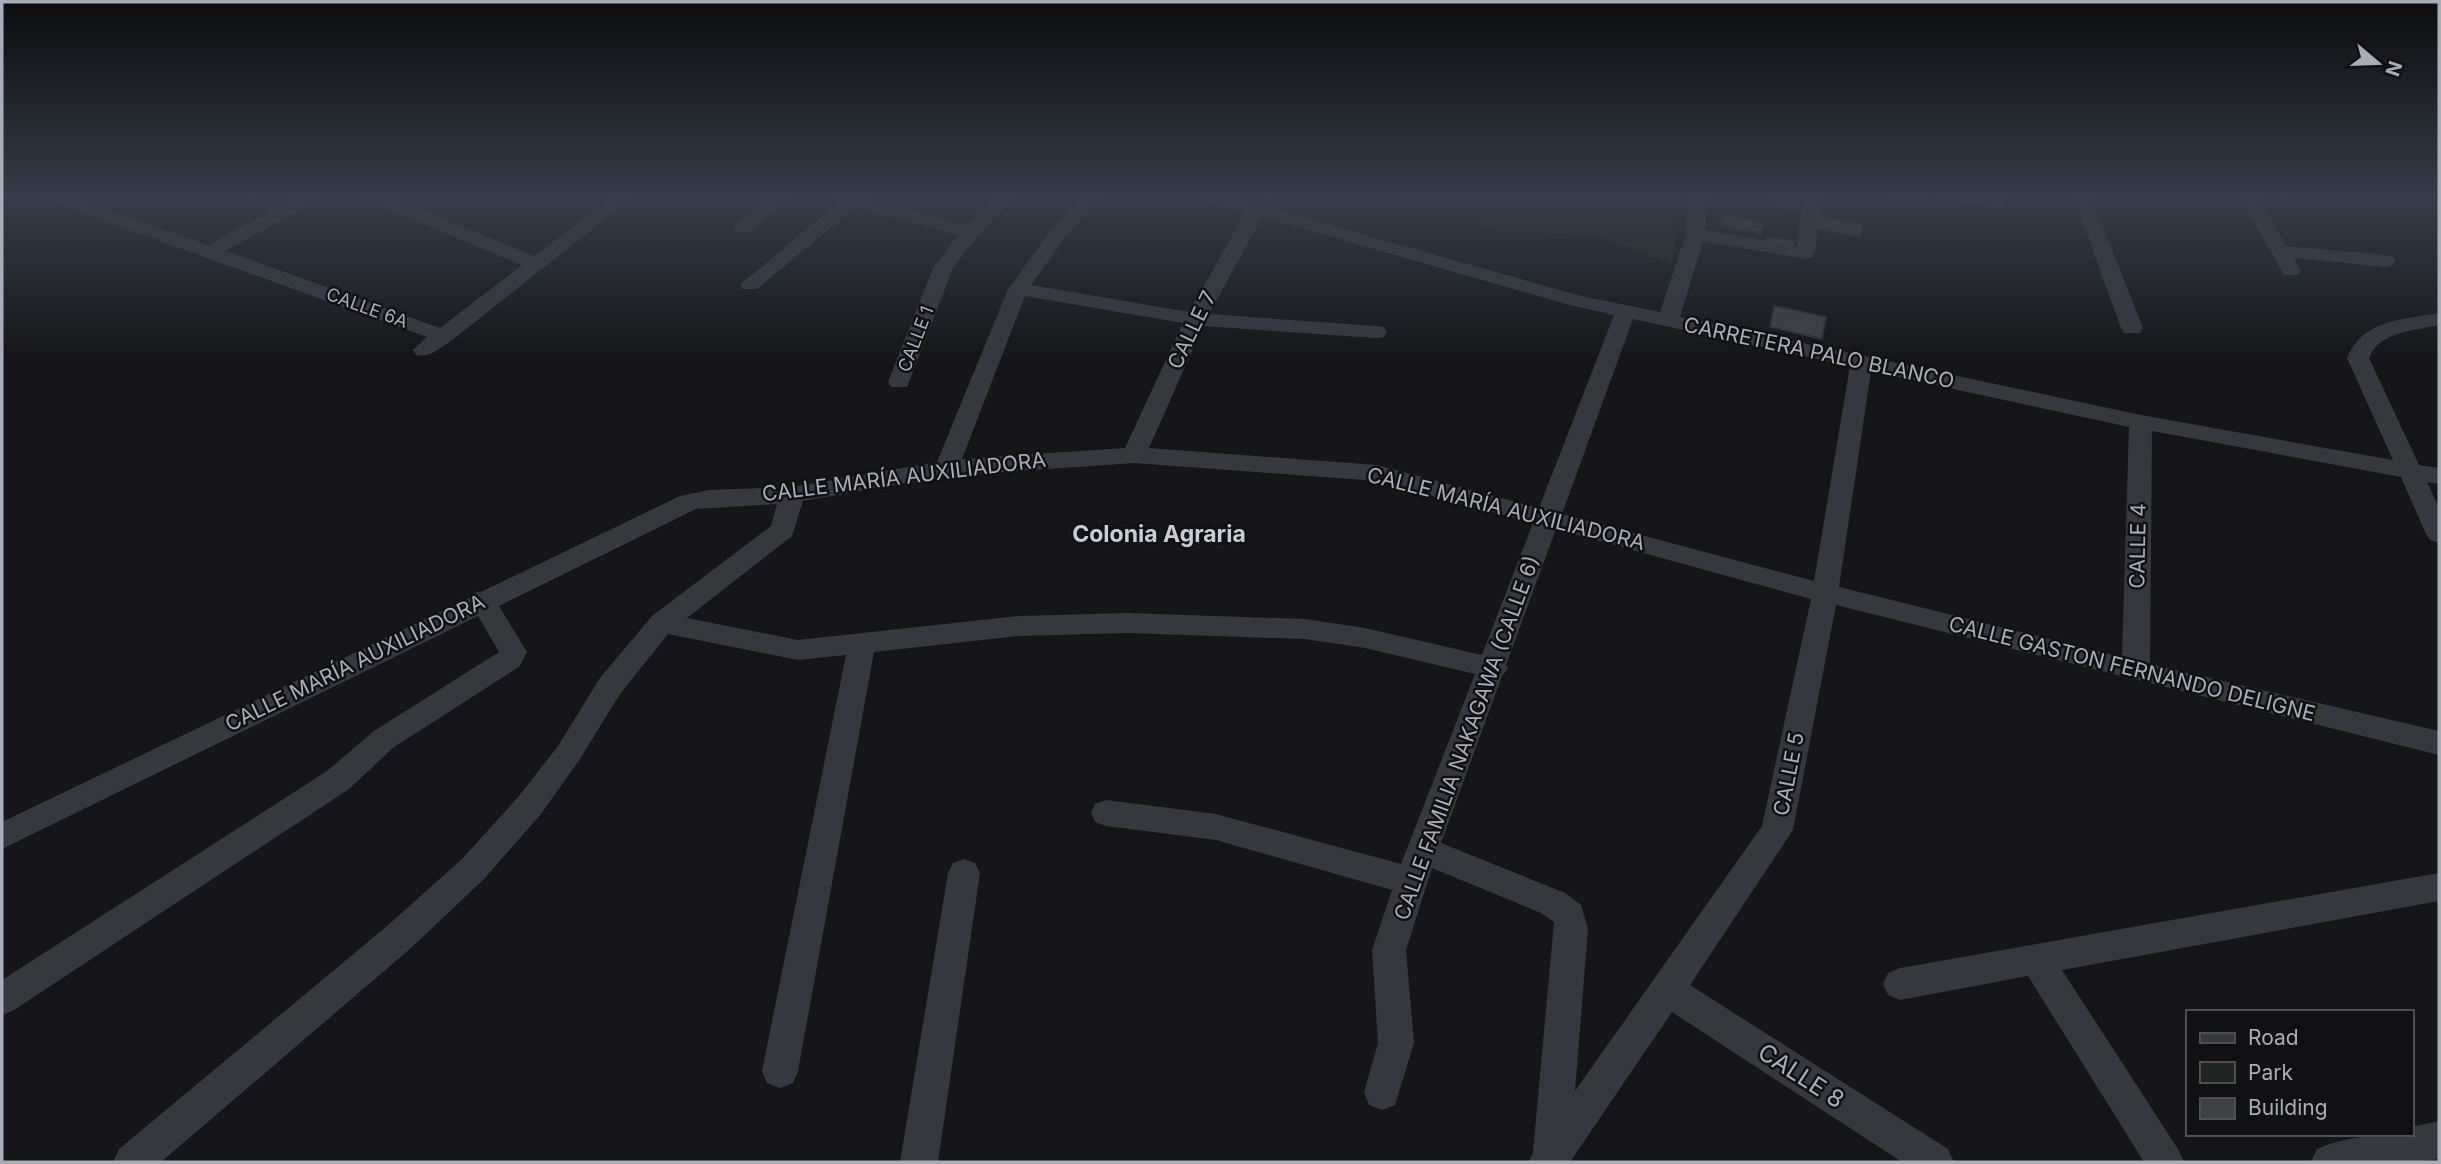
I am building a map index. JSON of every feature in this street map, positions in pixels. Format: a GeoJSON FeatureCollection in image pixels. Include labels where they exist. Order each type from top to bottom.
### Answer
{"type":"FeatureCollection","features":[{"type":"Feature","properties":{"kind":"street"},"geometry":{"type":"LineString","coordinates":[[504,250],[537,264]]}},
{"type":"Feature","properties":{"kind":"street"},"geometry":{"type":"LineString","coordinates":[[424,350],[554,250]]}},
{"type":"Feature","properties":{"kind":"street"},"geometry":{"type":"LineString","coordinates":[[750,285],[789,250]]}},
{"type":"Feature","properties":{"kind":"street","name":"CALLE 1"},"geometry":{"type":"LineString","coordinates":[[899,382],[943,268],[957,250]]}},
{"type":"Feature","properties":{"kind":"street"},"geometry":{"type":"LineString","coordinates":[[946,468],[983,382],[1018,289],[1046,250]]}},
{"type":"Feature","properties":{"kind":"street","name":"CALLE 7"},"geometry":{"type":"LineString","coordinates":[[1134,455],[1195,319],[1234,250]]}},
{"type":"Feature","properties":{"kind":"street","name":"CARRETERA PALO BLANCO"},"geometry":{"type":"LineString","coordinates":[[1401,250],[1626,312],[2141,422],[2439,476]]}},
{"type":"Feature","properties":{"kind":"street"},"geometry":{"type":"LineString","coordinates":[[1668,321],[1691,250]]}},
{"type":"Feature","properties":{"kind":"street"},"geometry":{"type":"LineString","coordinates":[[1790,250],[1805,253],[1805,250]]}},
{"type":"Feature","properties":{"kind":"street"},"geometry":{"type":"LineString","coordinates":[[2103,250],[2132,327]]}},
{"type":"Feature","properties":{"kind":"street","name":"CALLE 6A"},"geometry":{"type":"LineString","coordinates":[[212,251],[443,336]]}},
{"type":"Feature","properties":{"kind":"street"},"geometry":{"type":"LineString","coordinates":[[2279,251],[2386,261]]}},
{"type":"Feature","properties":{"kind":"street"},"geometry":{"type":"LineString","coordinates":[[2279,251],[2291,271]]}},
{"type":"Feature","properties":{"kind":"street"},"geometry":{"type":"LineString","coordinates":[[1018,289],[1195,319],[1376,332]]}},
{"type":"Feature","properties":{"kind":"street","name":"CALLE FAMILIA NAKAGAWA (CALLE 6)"},"geometry":{"type":"LineString","coordinates":[[1381,1092],[1396,1043],[1390,950],[1417,866],[1494,668],[1626,312]]}},
{"type":"Feature","properties":{"kind":"street"},"geometry":{"type":"LineString","coordinates":[[2439,319],[2385,330],[2364,343],[2358,358],[2439,534]]}},
{"type":"Feature","properties":{"kind":"street","name":"CALLE 5"},"geometry":{"type":"LineString","coordinates":[[1555,1159],[1777,830],[1825,593],[1862,361]]}},
{"type":"Feature","properties":{"kind":"street","name":"CALLE 4"},"geometry":{"type":"LineString","coordinates":[[2136,671],[2141,422]]}},
{"type":"Feature","properties":{"kind":"street","name":"CALLE MARÍA AUXILIADORA"},"geometry":{"type":"LineString","coordinates":[[2,836],[482,600],[689,502],[709,498],[792,495],[946,468],[1009,461],[1134,455],[1377,473],[1825,593]]}},
{"type":"Feature","properties":{"kind":"street"},"geometry":{"type":"LineString","coordinates":[[132,1162],[399,937],[473,869],[530,805],[568,754],[610,686],[662,623],[783,530],[792,495]]}},
{"type":"Feature","properties":{"kind":"street","name":"CALLE GASTON FERNANDO DELIGNE"},"geometry":{"type":"LineString","coordinates":[[1825,593],[2439,743]]}},
{"type":"Feature","properties":{"kind":"street"},"geometry":{"type":"LineString","coordinates":[[2,999],[338,780],[384,739],[509,660],[513,652],[482,600]]}},
{"type":"Feature","properties":{"kind":"street"},"geometry":{"type":"LineString","coordinates":[[662,623],[798,650],[1018,626],[1128,623],[1292,628],[1365,638],[1494,668]]}},
{"type":"Feature","properties":{"kind":"street"},"geometry":{"type":"LineString","coordinates":[[780,1071],[862,645]]}},
{"type":"Feature","properties":{"kind":"street"},"geometry":{"type":"LineString","coordinates":[[1106,813],[1216,827],[1417,866],[1553,903],[1569,915],[1571,929],[1555,1159]]}},
{"type":"Feature","properties":{"kind":"street"},"geometry":{"type":"LineString","coordinates":[[919,1162],[964,873]]}},
{"type":"Feature","properties":{"kind":"street"},"geometry":{"type":"LineString","coordinates":[[1900,984],[2439,887]]}},
{"type":"Feature","properties":{"kind":"street"},"geometry":{"type":"LineString","coordinates":[[2037,960],[2165,1162]]}},
{"type":"Feature","properties":{"kind":"street","name":"CALLE 8"},"geometry":{"type":"LineString","coordinates":[[1668,990],[1935,1162]]}},
{"type":"Feature","properties":{"kind":"street"},"geometry":{"type":"LineString","coordinates":[[2330,1162],[2425,1149]]}},
{"type":"Feature","properties":{"kind":"green space"},"geometry":{"type":"Polygon","coordinates":[[[1636,250],[1674,250],[1672,264],[1636,250]]]}},
{"type":"Feature","properties":{"kind":"building"},"geometry":{"type":"Polygon","coordinates":[[[1774,306],[1826,317],[1822,339],[1770,327],[1774,306]]]}},
{"type":"Feature","properties":{"kind":"district","name":"Colonia Agraria"},"geometry":{"type":"Point","coordinates":[1159,534]}}]}
